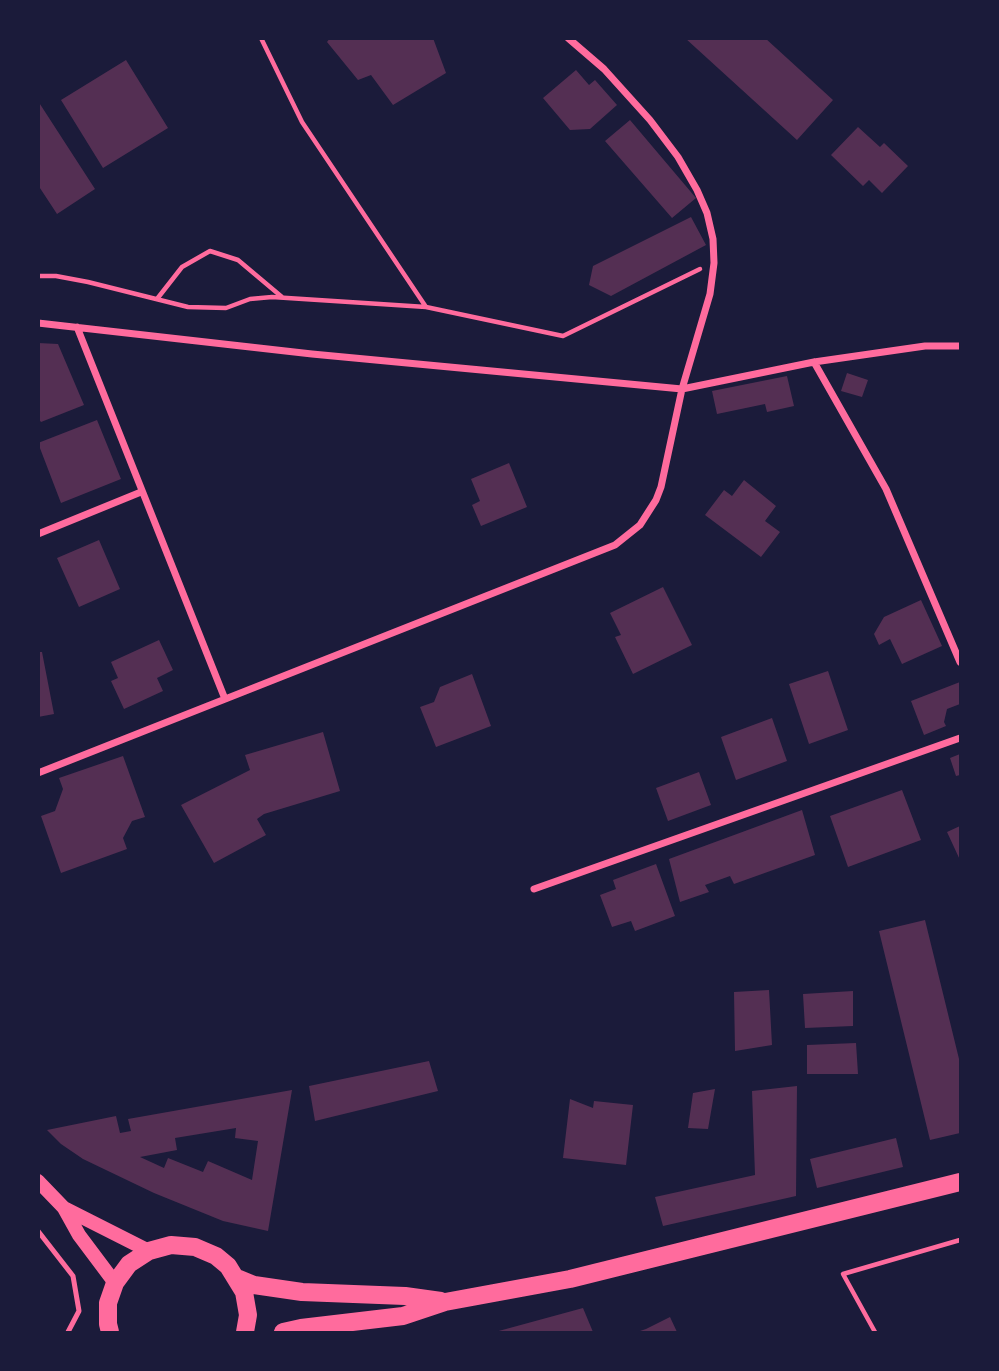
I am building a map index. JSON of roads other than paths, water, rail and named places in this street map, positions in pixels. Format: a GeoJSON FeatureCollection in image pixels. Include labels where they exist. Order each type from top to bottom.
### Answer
{"type":"FeatureCollection","features":[{"type":"Feature","properties":{"kind":"main road"},"geometry":{"type":"LineString","coordinates":[[38,1181],[64,1208],[79,1235],[115,1283]]}},
{"type":"Feature","properties":{"kind":"main road"},"geometry":{"type":"LineString","coordinates":[[283,1332],[403,1316],[445,1302],[570,1279],[961,1182]]}},
{"type":"Feature","properties":{"kind":"main road"},"geometry":{"type":"LineString","coordinates":[[64,1208],[149,1251]]}},
{"type":"Feature","properties":{"kind":"main road"},"geometry":{"type":"LineString","coordinates":[[110,1332],[108,1303],[115,1283],[129,1264],[149,1251],[171,1245],[195,1247],[216,1256],[237,1278],[244,1292],[248,1315],[245,1332]]}},
{"type":"Feature","properties":{"kind":"main road"},"geometry":{"type":"LineString","coordinates":[[237,1278],[254,1285],[302,1292],[405,1296],[445,1302]]}},
{"type":"Feature","properties":{"kind":"street"},"geometry":{"type":"LineString","coordinates":[[38,773],[615,545],[629,536],[649,512],[661,487],[682,389],[710,294],[714,263],[713,239],[697,190],[677,157],[650,120],[604,69],[568,38]]}},
{"type":"Feature","properties":{"kind":"street"},"geometry":{"type":"LineString","coordinates":[[38,323],[312,354],[682,389],[814,362],[925,346],[961,346]]}},
{"type":"Feature","properties":{"kind":"street"},"geometry":{"type":"LineString","coordinates":[[77,327],[225,699]]}},
{"type":"Feature","properties":{"kind":"street"},"geometry":{"type":"LineString","coordinates":[[814,362],[886,489],[961,662]]}},
{"type":"Feature","properties":{"kind":"street"},"geometry":{"type":"LineString","coordinates":[[38,534],[141,492]]}},
{"type":"Feature","properties":{"kind":"street"},"geometry":{"type":"LineString","coordinates":[[534,889],[961,738]]}},
{"type":"Feature","properties":{"kind":"lane"},"geometry":{"type":"LineString","coordinates":[[38,1231],[73,1276],[79,1311],[68,1332]]}}]}
